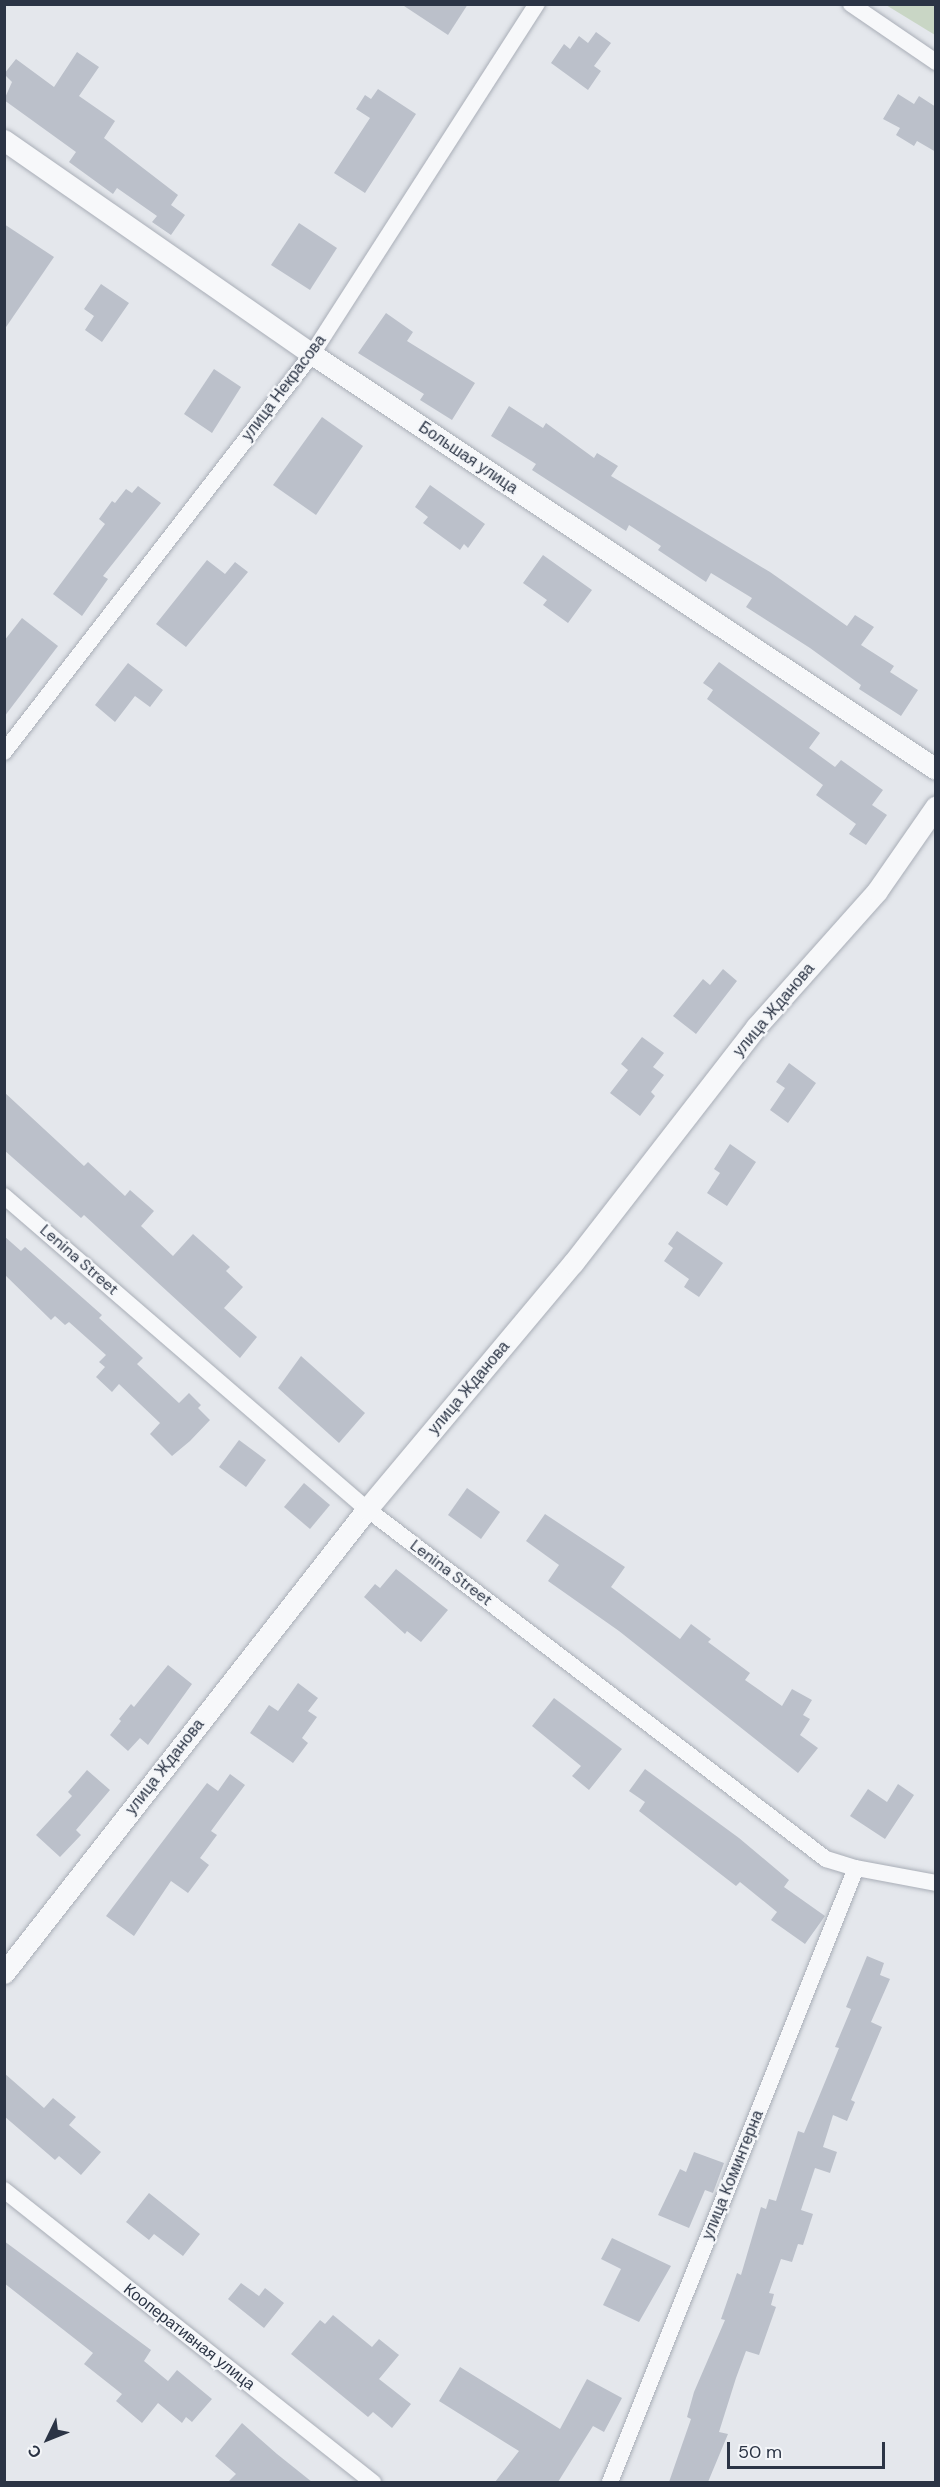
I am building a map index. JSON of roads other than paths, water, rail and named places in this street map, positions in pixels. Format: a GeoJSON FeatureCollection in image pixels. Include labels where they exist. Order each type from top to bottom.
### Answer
{"type":"FeatureCollection","features":[{"type":"Feature","properties":{"kind":"street","name":"улица Некрасова"},"geometry":{"type":"LineString","coordinates":[[4,752],[312,354],[537,4]]}},
{"type":"Feature","properties":{"kind":"street"},"geometry":{"type":"LineString","coordinates":[[851,4],[936,62]]}},
{"type":"Feature","properties":{"kind":"street","name":"Большая улица"},"geometry":{"type":"LineString","coordinates":[[4,140],[312,354],[935,767]]}},
{"type":"Feature","properties":{"kind":"street","name":"улица Жданова"},"geometry":{"type":"LineString","coordinates":[[4,1973],[367,1509],[573,1263],[756,1027],[877,891],[936,806]]}},
{"type":"Feature","properties":{"kind":"street","name":"Lenina Street"},"geometry":{"type":"LineString","coordinates":[[4,1196],[367,1509],[826,1859],[856,1868],[936,1883]]}},
{"type":"Feature","properties":{"kind":"street","name":"улица Коминтерна"},"geometry":{"type":"LineString","coordinates":[[610,2482],[856,1868]]}},
{"type":"Feature","properties":{"kind":"street","name":"Кооперативная улица"},"geometry":{"type":"LineString","coordinates":[[4,2190],[373,2482]]}}]}
